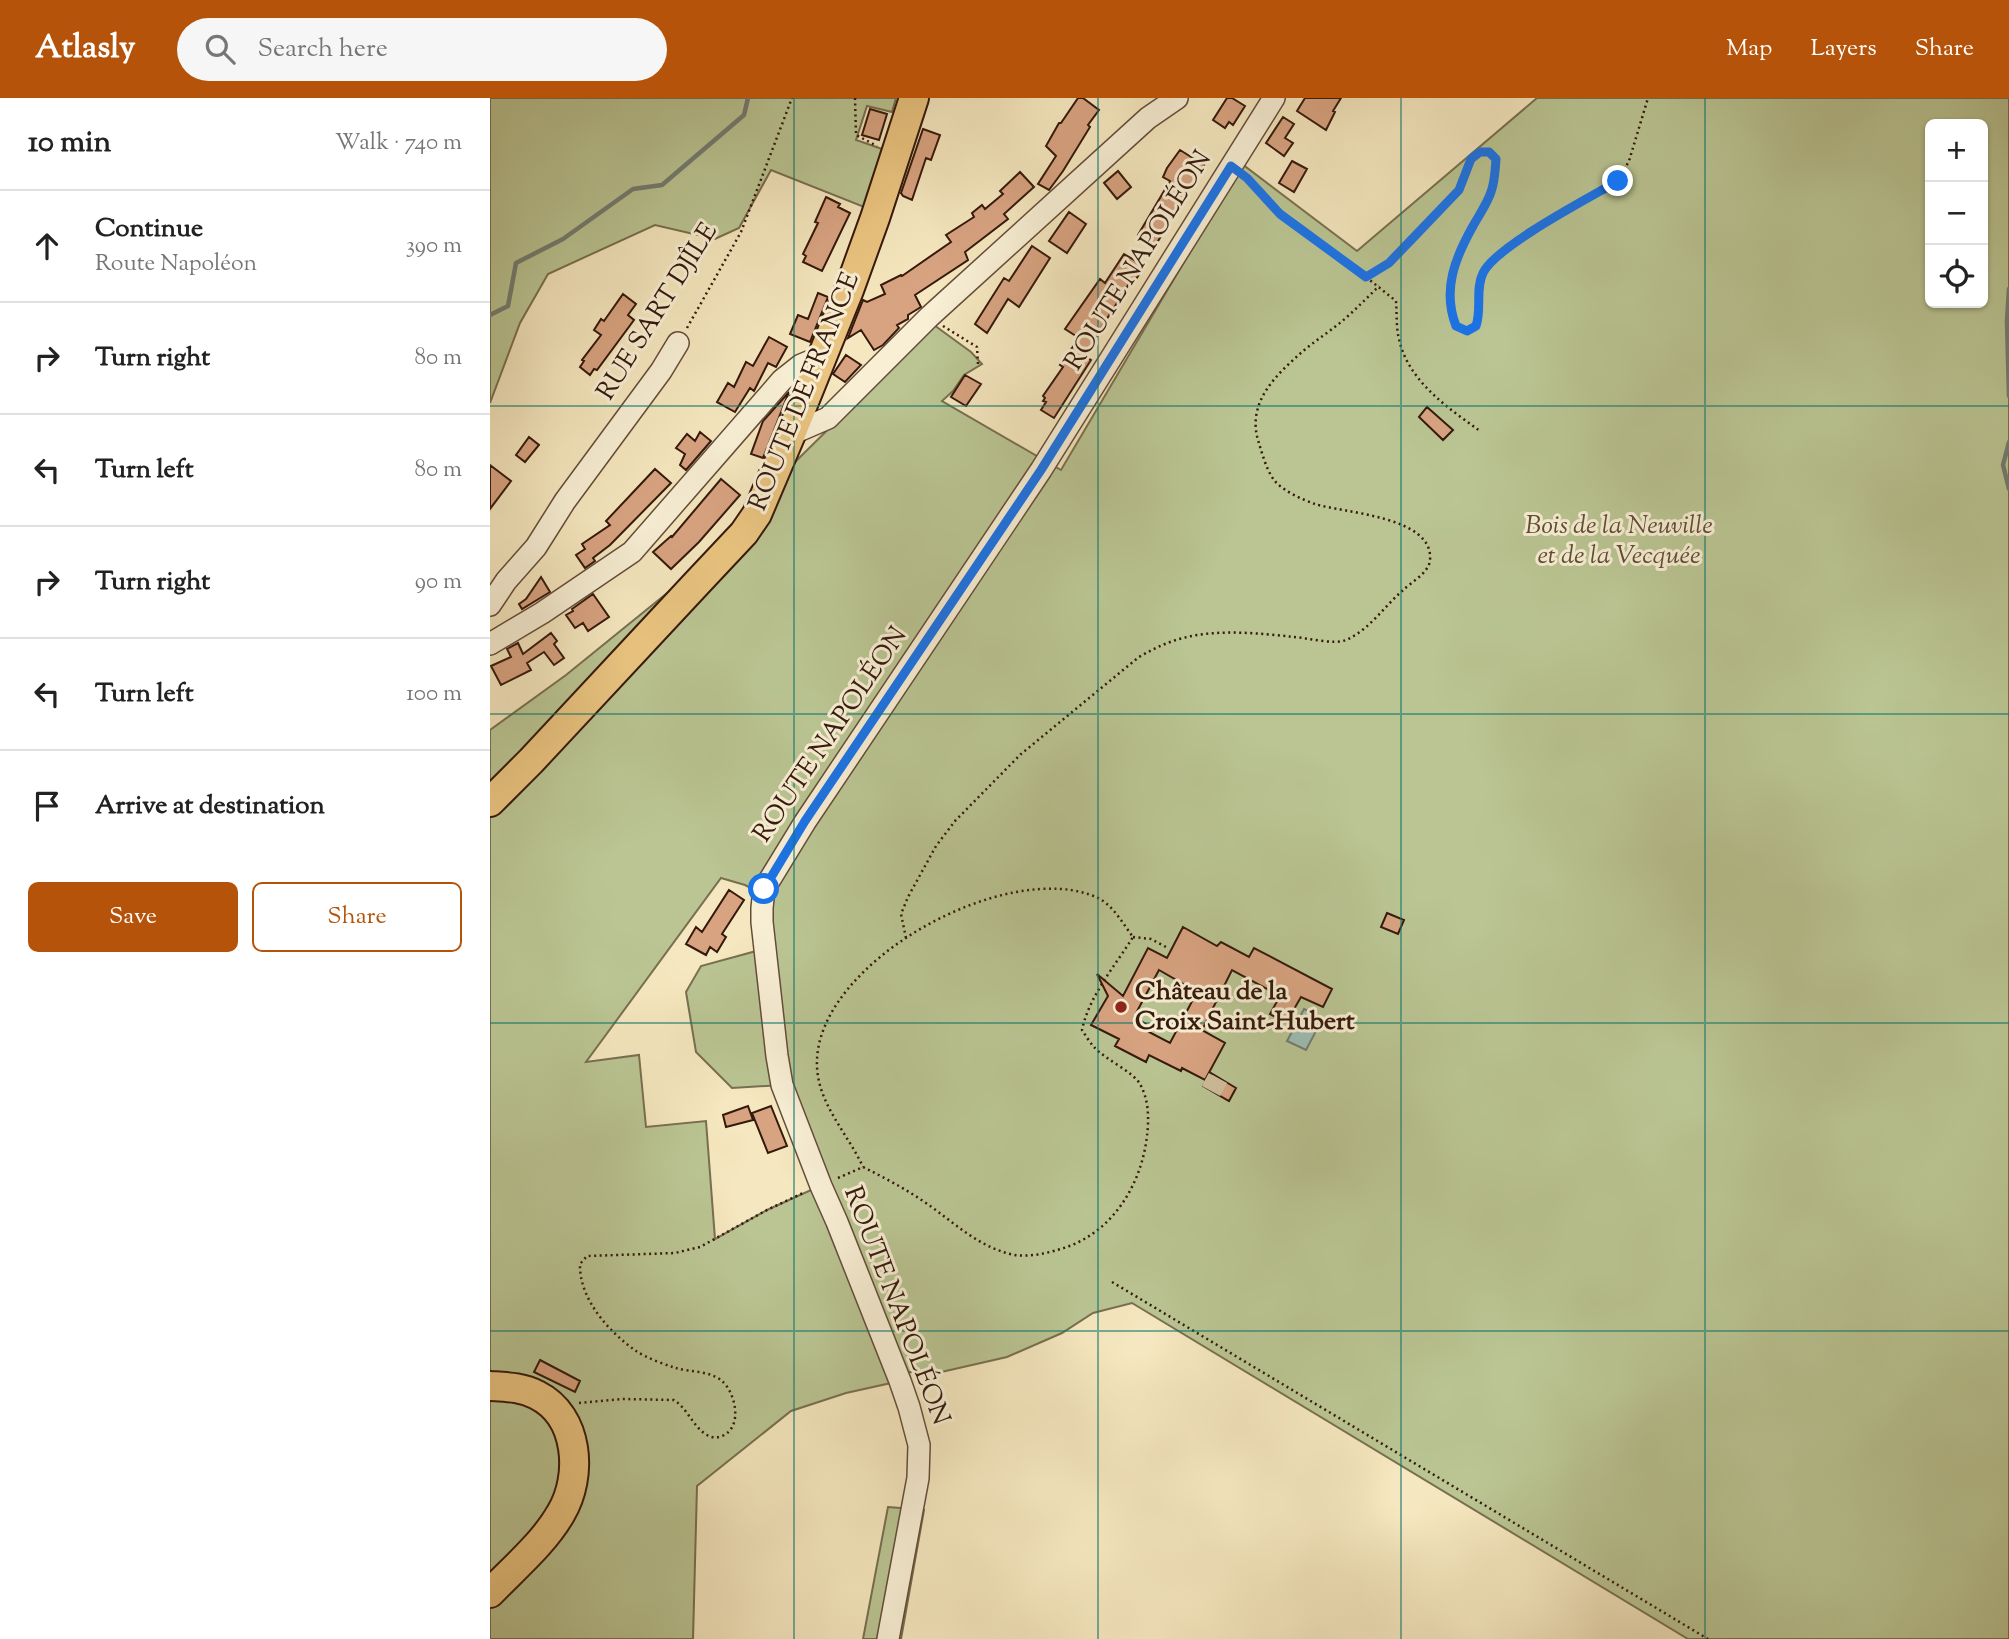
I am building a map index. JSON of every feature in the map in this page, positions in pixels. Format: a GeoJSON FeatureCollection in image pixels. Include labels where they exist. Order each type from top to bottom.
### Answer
{"type":"FeatureCollection","features":[{"type":"Feature","properties":{"kind":"main road","name":"ROUTE DE FRANCE"},"geometry":{"type":"LineString","coordinates":[[490,802],[744,533],[757,514],[792,434],[858,266],[914,98]]}},
{"type":"Feature","properties":{"kind":"main road"},"geometry":{"type":"LineString","coordinates":[[490,1386],[529,1391],[555,1407],[564,1421],[573,1448],[573,1479],[562,1512],[550,1529],[490,1593]]}},
{"type":"Feature","properties":{"kind":"street"},"geometry":{"type":"LineString","coordinates":[[792,434],[828,418],[929,317],[1148,118],[1177,98]]}},
{"type":"Feature","properties":{"kind":"street","name":"ROUTE NAPOLÉON"},"geometry":{"type":"LineString","coordinates":[[888,1639],[915,1499],[919,1445],[900,1381],[782,1085],[762,922],[764,889],[805,821],[1041,470],[1274,98]]}},
{"type":"Feature","properties":{"kind":"street","name":"RUE SART DJÎLE"},"geometry":{"type":"LineString","coordinates":[[490,604],[536,547],[561,507],[661,371],[678,343]]}},
{"type":"Feature","properties":{"kind":"street"},"geometry":{"type":"LineString","coordinates":[[490,644],[542,613],[632,552],[782,380],[801,365],[823,356]]}},
{"type":"Feature","properties":{"kind":"path","name":"RUE SART DJÎLE"},"geometry":{"type":"LineString","coordinates":[[678,343],[741,232],[792,98]]}},
{"type":"Feature","properties":{"kind":"path"},"geometry":{"type":"LineString","coordinates":[[855,98],[856,135],[896,156]]}},
{"type":"Feature","properties":{"kind":"path"},"geometry":{"type":"LineString","coordinates":[[1366,277],[1389,263],[1459,190],[1471,159],[1480,152],[1489,152],[1496,159],[1495,179],[1490,195],[1451,272],[1450,312],[1456,326],[1467,331],[1476,326],[1480,315],[1482,275],[1488,264],[1539,227],[1618,181],[1629,161],[1648,98]]}},
{"type":"Feature","properties":{"kind":"path"},"geometry":{"type":"LineString","coordinates":[[1231,166],[1247,178],[1280,214],[1396,301],[1399,340],[1410,368],[1429,391],[1480,432]]}},
{"type":"Feature","properties":{"kind":"path"},"geometry":{"type":"LineString","coordinates":[[906,938],[901,914],[908,897],[936,846],[955,821],[1031,745],[1139,657],[1182,638],[1209,633],[1344,641],[1370,623],[1427,569],[1430,559],[1425,542],[1413,531],[1370,514],[1316,504],[1294,496],[1274,480],[1255,431],[1257,407],[1266,389],[1281,371],[1306,348],[1348,317],[1379,286]]}},
{"type":"Feature","properties":{"kind":"path"},"geometry":{"type":"LineString","coordinates":[[929,317],[977,348],[978,364]]}},
{"type":"Feature","properties":{"kind":"path"},"geometry":{"type":"LineString","coordinates":[[1133,937],[1085,1015],[1082,1030],[1095,1048],[1139,1082],[1147,1104],[1149,1123],[1141,1165],[1132,1189],[1116,1213],[1101,1228],[1062,1249],[1043,1254],[1017,1255],[992,1248],[971,1237],[924,1201],[863,1167],[821,1087],[817,1066],[820,1041],[838,1003],[860,975],[890,949],[932,923],[976,903],[998,895],[1055,888],[1080,891],[1101,899],[1133,937],[1151,939],[1166,947]]}},
{"type":"Feature","properties":{"kind":"path"},"geometry":{"type":"LineString","coordinates":[[555,1407],[623,1399],[674,1400],[681,1404],[706,1435],[716,1438],[727,1434],[735,1422],[735,1405],[721,1380],[701,1372],[676,1368],[638,1353],[615,1334],[594,1307],[582,1284],[580,1264],[587,1256],[676,1253],[700,1247],[767,1210],[863,1167]]}},
{"type":"Feature","properties":{"kind":"path"},"geometry":{"type":"LineString","coordinates":[[1112,1282],[1708,1639]]}},
{"type":"Feature","properties":{"kind":"green space"},"geometry":{"type":"Polygon","coordinates":[[[490,98],[896,98],[892,112],[867,106],[856,140],[882,149],[864,207],[771,170],[739,228],[715,239],[655,225],[548,274],[520,323],[490,403],[490,98]]]}},
{"type":"Feature","properties":{"kind":"green space","name":"Bois de la Neuville et de la Vecquée"},"geometry":{"type":"Polygon","coordinates":[[[1537,98],[2009,98],[2009,1639],[1688,1639],[1132,1303],[1093,1313],[1062,1333],[1007,1357],[937,1373],[907,1372],[900,1381],[846,1393],[791,1411],[697,1486],[693,1639],[490,1639],[490,730],[566,675],[677,585],[791,466],[934,325],[971,352],[982,364],[964,375],[942,401],[1061,470],[1242,164],[1357,251],[1537,98]],[[721,878],[586,1062],[639,1055],[646,1127],[706,1121],[715,1239],[767,1210],[820,1186],[782,1085],[732,1088],[696,1052],[686,992],[701,966],[771,947],[766,896],[745,885],[721,878]]]}},
{"type":"Feature","properties":{"kind":"green space"},"geometry":{"type":"Polygon","coordinates":[[[888,1507],[924,1510],[901,1639],[863,1639],[888,1507]]]}},
{"type":"Feature","properties":{"kind":"water"},"geometry":{"type":"Polygon","coordinates":[[[1304,1009],[1323,1018],[1306,1050],[1287,1041],[1304,1009]]]}},
{"type":"Feature","properties":{"kind":"building"},"geometry":{"type":"Polygon","coordinates":[[[1078,98],[1083,98],[1099,110],[1049,190],[1038,184],[1056,156],[1046,146],[1078,98]]]}},
{"type":"Feature","properties":{"kind":"building"},"geometry":{"type":"Polygon","coordinates":[[[1227,98],[1245,106],[1233,125],[1229,122],[1225,128],[1213,120],[1227,98]]]}},
{"type":"Feature","properties":{"kind":"building"},"geometry":{"type":"Polygon","coordinates":[[[1305,98],[1341,98],[1326,130],[1297,111],[1305,98]]]}},
{"type":"Feature","properties":{"kind":"building"},"geometry":{"type":"Polygon","coordinates":[[[870,109],[887,114],[879,140],[862,135],[870,109]]]}},
{"type":"Feature","properties":{"kind":"building"},"geometry":{"type":"Polygon","coordinates":[[[1283,117],[1294,124],[1285,138],[1293,143],[1284,156],[1266,143],[1283,117]]]}},
{"type":"Feature","properties":{"kind":"building"},"geometry":{"type":"Polygon","coordinates":[[[923,129],[940,135],[931,160],[926,158],[912,200],[901,193],[923,129]]]}},
{"type":"Feature","properties":{"kind":"building"},"geometry":{"type":"Polygon","coordinates":[[[1180,150],[1204,165],[1155,246],[1138,235],[1170,181],[1163,177],[1180,150]]]}},
{"type":"Feature","properties":{"kind":"building"},"geometry":{"type":"Polygon","coordinates":[[[1292,161],[1307,169],[1294,192],[1279,183],[1292,161]]]}},
{"type":"Feature","properties":{"kind":"building"},"geometry":{"type":"Polygon","coordinates":[[[1118,171],[1131,187],[1117,199],[1104,183],[1118,171]]]}},
{"type":"Feature","properties":{"kind":"building"},"geometry":{"type":"Polygon","coordinates":[[[1020,172],[1034,187],[1004,214],[1008,219],[965,252],[968,260],[915,295],[921,307],[897,325],[899,328],[883,345],[874,350],[861,330],[848,338],[863,300],[867,302],[885,294],[881,285],[902,276],[951,242],[946,235],[974,217],[972,213],[982,205],[985,209],[1003,194],[1000,191],[1020,172]]]}},
{"type":"Feature","properties":{"kind":"building"},"geometry":{"type":"Polygon","coordinates":[[[826,197],[850,213],[822,271],[803,262],[806,256],[803,254],[818,223],[815,222],[826,197]]]}},
{"type":"Feature","properties":{"kind":"building"},"geometry":{"type":"Polygon","coordinates":[[[1069,212],[1086,224],[1067,253],[1049,241],[1069,212]]]}},
{"type":"Feature","properties":{"kind":"building"},"geometry":{"type":"Polygon","coordinates":[[[1032,246],[1050,258],[1019,307],[1008,299],[987,333],[975,324],[1004,278],[1009,281],[1032,246]]]}},
{"type":"Feature","properties":{"kind":"building"},"geometry":{"type":"Polygon","coordinates":[[[1124,254],[1144,266],[1103,325],[1085,356],[1091,360],[1054,418],[1041,410],[1046,402],[1043,401],[1043,396],[1079,338],[1065,329],[1100,279],[1105,283],[1124,254]]]}},
{"type":"Feature","properties":{"kind":"building"},"geometry":{"type":"Polygon","coordinates":[[[818,293],[828,297],[810,342],[790,334],[798,315],[808,319],[818,293]]]}},
{"type":"Feature","properties":{"kind":"building"},"geometry":{"type":"Polygon","coordinates":[[[623,294],[636,304],[628,315],[634,320],[597,370],[594,369],[590,375],[580,367],[584,361],[582,360],[601,335],[594,330],[601,319],[604,321],[623,294]]]}},
{"type":"Feature","properties":{"kind":"building"},"geometry":{"type":"Polygon","coordinates":[[[769,337],[787,347],[776,367],[768,363],[754,391],[750,388],[735,412],[717,402],[728,383],[734,387],[746,362],[753,366],[769,337]]]}},
{"type":"Feature","properties":{"kind":"building"},"geometry":{"type":"Polygon","coordinates":[[[846,355],[861,365],[845,382],[833,374],[846,355]]]}},
{"type":"Feature","properties":{"kind":"building"},"geometry":{"type":"Polygon","coordinates":[[[965,375],[981,384],[966,406],[951,397],[965,375]]]}},
{"type":"Feature","properties":{"kind":"building"},"geometry":{"type":"Polygon","coordinates":[[[789,392],[763,458],[751,454],[763,421],[789,392]]]}},
{"type":"Feature","properties":{"kind":"building"},"geometry":{"type":"Polygon","coordinates":[[[1427,407],[1453,430],[1443,440],[1419,417],[1427,407]]]}},
{"type":"Feature","properties":{"kind":"building"},"geometry":{"type":"Polygon","coordinates":[[[700,432],[711,441],[686,470],[680,465],[685,454],[676,448],[687,434],[695,441],[700,432]]]}},
{"type":"Feature","properties":{"kind":"building"},"geometry":{"type":"Polygon","coordinates":[[[529,437],[539,445],[525,462],[516,455],[529,437]]]}},
{"type":"Feature","properties":{"kind":"building"},"geometry":{"type":"Polygon","coordinates":[[[490,465],[511,481],[490,509],[490,465]]]}},
{"type":"Feature","properties":{"kind":"building"},"geometry":{"type":"Polygon","coordinates":[[[655,469],[671,483],[585,568],[576,555],[585,549],[582,544],[610,525],[606,521],[655,469]]]}},
{"type":"Feature","properties":{"kind":"building"},"geometry":{"type":"Polygon","coordinates":[[[721,479],[740,495],[671,569],[653,552],[672,537],[721,479]]]}},
{"type":"Feature","properties":{"kind":"building"},"geometry":{"type":"Polygon","coordinates":[[[541,577],[550,592],[522,609],[519,604],[526,599],[541,577]]]}},
{"type":"Feature","properties":{"kind":"building"},"geometry":{"type":"Polygon","coordinates":[[[593,594],[609,617],[588,631],[583,623],[575,628],[566,615],[593,594]]]}},
{"type":"Feature","properties":{"kind":"building"},"geometry":{"type":"Polygon","coordinates":[[[551,633],[557,641],[554,644],[564,658],[554,665],[544,652],[527,663],[531,670],[501,685],[491,666],[511,657],[507,649],[518,643],[523,654],[551,633]]]}},
{"type":"Feature","properties":{"kind":"building"},"geometry":{"type":"Polygon","coordinates":[[[729,890],[744,900],[722,934],[726,937],[717,952],[710,947],[706,955],[686,944],[696,927],[702,932],[729,890]]]}},
{"type":"Feature","properties":{"kind":"building"},"geometry":{"type":"Polygon","coordinates":[[[1387,913],[1404,920],[1398,934],[1381,927],[1387,913]]]}},
{"type":"Feature","properties":{"kind":"building","name":"Château de la Croix Saint-Hubert"},"geometry":{"type":"Polygon","coordinates":[[[1183,927],[1217,946],[1221,942],[1249,957],[1254,948],[1332,989],[1323,1007],[1301,997],[1286,1023],[1270,1014],[1280,996],[1232,970],[1202,1030],[1225,1043],[1205,1080],[1149,1055],[1146,1062],[1115,1046],[1119,1039],[1091,1025],[1108,996],[1097,974],[1123,996],[1148,948],[1167,958],[1183,927]],[[1159,970],[1134,1017],[1146,1024],[1145,1030],[1170,1043],[1197,992],[1159,970]]]}},
{"type":"Feature","properties":{"kind":"building"},"geometry":{"type":"Polygon","coordinates":[[[1211,1073],[1236,1088],[1229,1101],[1203,1086],[1211,1073]]]}},
{"type":"Feature","properties":{"kind":"building"},"geometry":{"type":"Polygon","coordinates":[[[748,1106],[753,1120],[726,1127],[723,1115],[748,1106]]]}},
{"type":"Feature","properties":{"kind":"building"},"geometry":{"type":"Polygon","coordinates":[[[771,1106],[787,1146],[768,1153],[752,1113],[771,1106]]]}},
{"type":"Feature","properties":{"kind":"building"},"geometry":{"type":"Polygon","coordinates":[[[540,1360],[580,1381],[575,1392],[534,1372],[540,1360]]]}},
{"type":"Feature","properties":{"kind":"waterway"},"geometry":{"type":"LineString","coordinates":[[490,315],[508,306],[516,263],[563,239],[633,189],[662,185],[744,115],[748,98]]}},
{"type":"Feature","properties":{"kind":"waterway"},"geometry":{"type":"LineString","coordinates":[[2009,289],[2009,396]]}},
{"type":"Feature","properties":{"kind":"waterway"},"geometry":{"type":"LineString","coordinates":[[2009,442],[2003,465],[2009,489]]}},
{"type":"Feature","properties":{"kind":"tunnel"},"geometry":{"type":"LineString","coordinates":[[1211,1091],[1218,1078]]}},
{"type":"Feature","properties":{"kind":"place","name":"Château de la Croix Saint-Hubert"},"geometry":{"type":"Point","coordinates":[1121,1007]}},
{"type":"Feature","properties":{"kind":"route"},"geometry":{"type":"LineString","coordinates":[[764,889],[805,821],[1041,470],[1231,166],[1247,178],[1280,214],[1366,277],[1389,263],[1459,190],[1471,159],[1480,152],[1489,152],[1496,159],[1495,179],[1490,195],[1451,272],[1450,312],[1456,326],[1467,331],[1476,326],[1480,315],[1479,294],[1482,275],[1488,264],[1539,227],[1618,181]]}}]}
